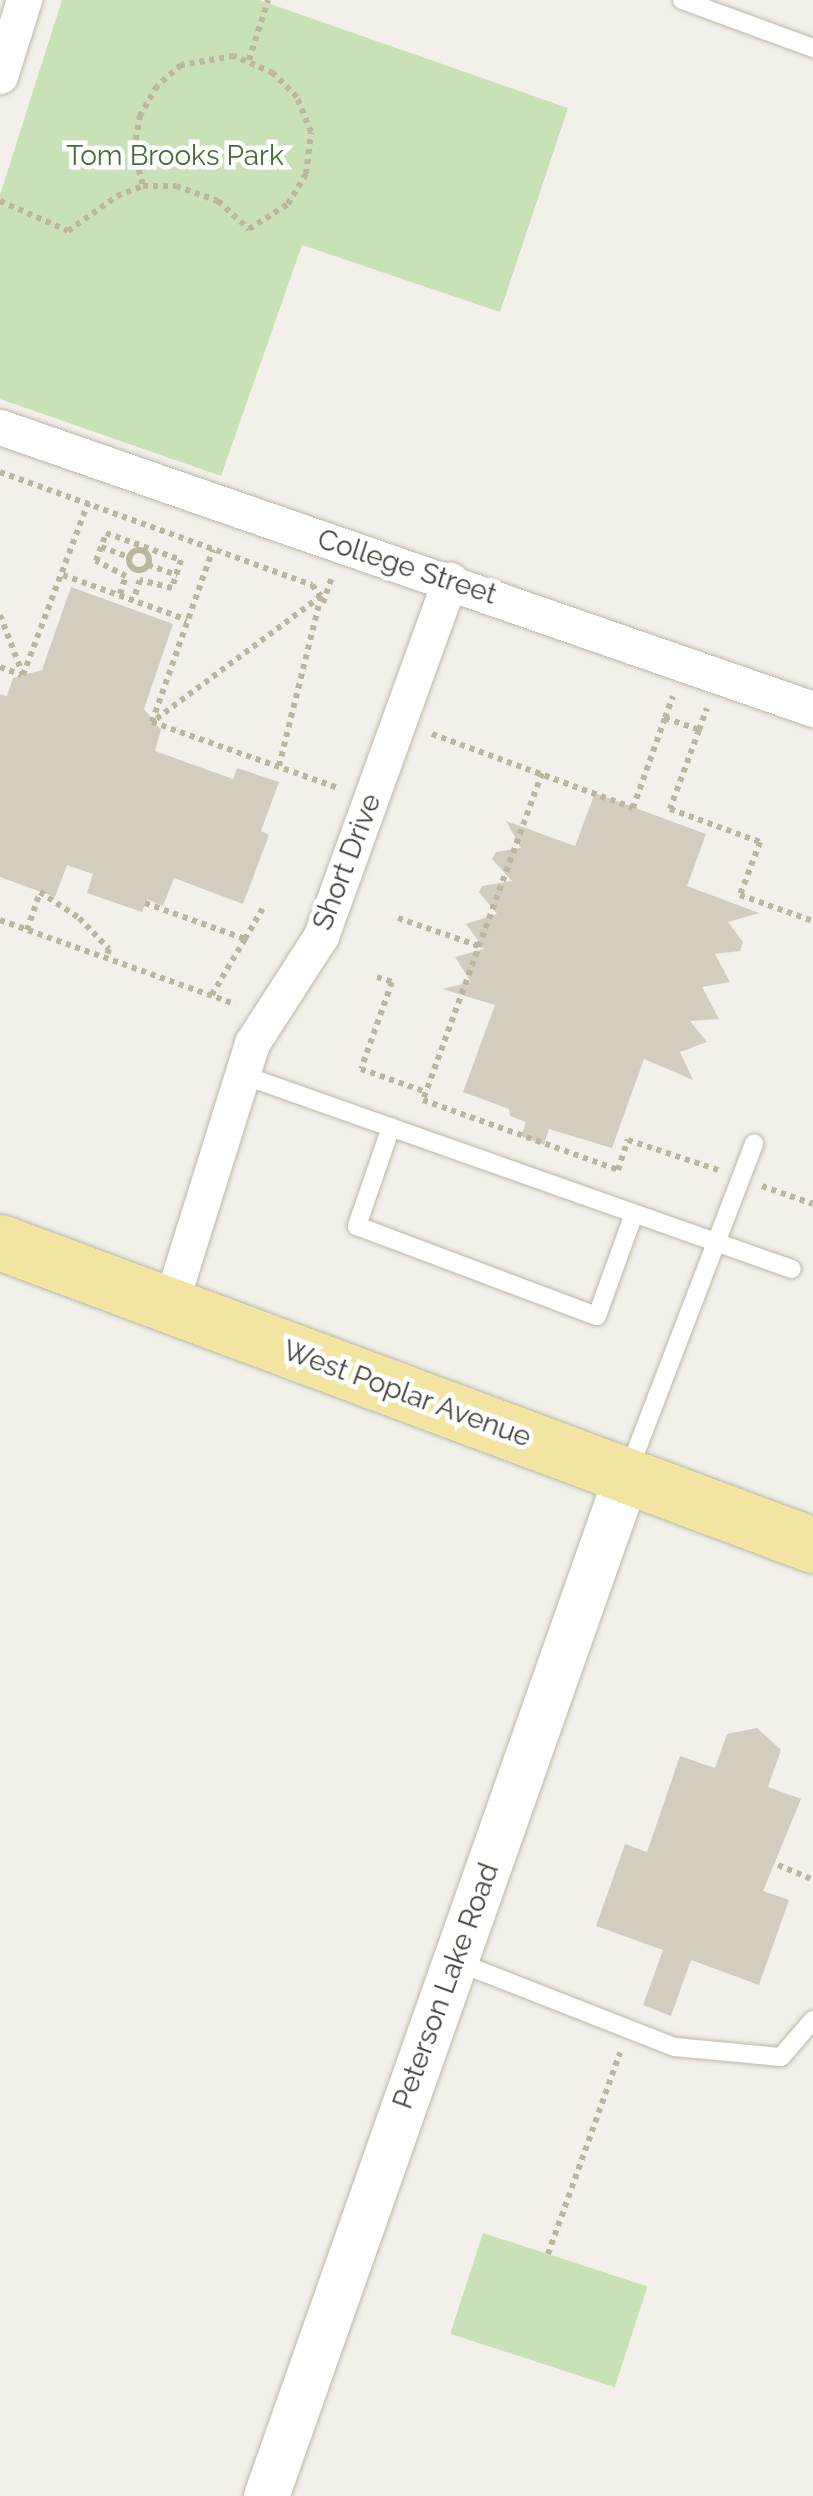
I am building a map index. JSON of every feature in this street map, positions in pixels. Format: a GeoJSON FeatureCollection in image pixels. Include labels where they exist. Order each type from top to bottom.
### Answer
{"type":"FeatureCollection","features":[{"type":"Feature","properties":{"kind":"main road","name":"West Poplar Avenue"},"geometry":{"type":"LineString","coordinates":[[0,1242],[813,1545]]}},
{"type":"Feature","properties":{"kind":"street"},"geometry":{"type":"LineString","coordinates":[[0,76],[24,0]]}},
{"type":"Feature","properties":{"kind":"street","name":"College Street"},"geometry":{"type":"LineString","coordinates":[[0,428],[813,708]]}},
{"type":"Feature","properties":{"kind":"street","name":"Short Drive"},"geometry":{"type":"LineString","coordinates":[[170,1306],[240,1074],[264,1015],[321,936],[450,580]]}},
{"type":"Feature","properties":{"kind":"street","name":"Peterson Lake Road"},"geometry":{"type":"LineString","coordinates":[[266,2496],[626,1477]]}},
{"type":"Feature","properties":{"kind":"lane"},"geometry":{"type":"LineString","coordinates":[[682,0],[813,48]]}},
{"type":"Feature","properties":{"kind":"lane"},"geometry":{"type":"LineString","coordinates":[[240,1074],[792,1269]]}},
{"type":"Feature","properties":{"kind":"lane"},"geometry":{"type":"LineString","coordinates":[[390,1127],[357,1226],[597,1316],[634,1214]]}},
{"type":"Feature","properties":{"kind":"lane"},"geometry":{"type":"LineString","coordinates":[[626,1477],[754,1143]]}},
{"type":"Feature","properties":{"kind":"lane"},"geometry":{"type":"LineString","coordinates":[[455,1961],[675,2046],[782,2057],[813,2020]]}},
{"type":"Feature","properties":{"kind":"path"},"geometry":{"type":"LineString","coordinates":[[249,60],[268,0]]}},
{"type":"Feature","properties":{"kind":"path"},"geometry":{"type":"LineString","coordinates":[[0,201],[68,231],[117,196],[144,186],[200,192],[248,229],[288,204],[306,174],[310,132],[286,83],[249,60],[221,54],[193,60],[157,86],[136,134],[144,186]]}},
{"type":"Feature","properties":{"kind":"path"},"geometry":{"type":"LineString","coordinates":[[0,472],[312,585],[322,600]]}},
{"type":"Feature","properties":{"kind":"path"},"geometry":{"type":"LineString","coordinates":[[23,675],[88,504]]}},
{"type":"Feature","properties":{"kind":"path"},"geometry":{"type":"LineString","coordinates":[[106,533],[143,547],[181,560],[172,588],[96,561],[106,533]]}},
{"type":"Feature","properties":{"kind":"path"},"geometry":{"type":"LineString","coordinates":[[101,547],[130,557]]}},
{"type":"Feature","properties":{"kind":"path"},"geometry":{"type":"LineString","coordinates":[[130,557],[143,547]]}},
{"type":"Feature","properties":{"kind":"path"},"geometry":{"type":"LineString","coordinates":[[143,547],[148,564]]}},
{"type":"Feature","properties":{"kind":"path"},"geometry":{"type":"LineString","coordinates":[[152,722],[213,549]]}},
{"type":"Feature","properties":{"kind":"path"},"geometry":{"type":"LineString","coordinates":[[130,557],[134,599]]}},
{"type":"Feature","properties":{"kind":"path"},"geometry":{"type":"LineString","coordinates":[[120,594],[148,564]]}},
{"type":"Feature","properties":{"kind":"path"},"geometry":{"type":"LineString","coordinates":[[148,564],[176,574]]}},
{"type":"Feature","properties":{"kind":"path"},"geometry":{"type":"LineString","coordinates":[[279,766],[322,600],[334,570]]}},
{"type":"Feature","properties":{"kind":"path"},"geometry":{"type":"LineString","coordinates":[[63,575],[187,620]]}},
{"type":"Feature","properties":{"kind":"path"},"geometry":{"type":"LineString","coordinates":[[152,722],[322,600]]}},
{"type":"Feature","properties":{"kind":"path"},"geometry":{"type":"LineString","coordinates":[[0,614],[23,675]]}},
{"type":"Feature","properties":{"kind":"path"},"geometry":{"type":"LineString","coordinates":[[0,667],[23,675]]}},
{"type":"Feature","properties":{"kind":"path"},"geometry":{"type":"LineString","coordinates":[[472,748],[633,808],[676,690]]}},
{"type":"Feature","properties":{"kind":"path"},"geometry":{"type":"LineString","coordinates":[[709,702],[670,809],[760,842],[740,895],[813,921]]}},
{"type":"Feature","properties":{"kind":"path"},"geometry":{"type":"LineString","coordinates":[[665,718],[699,730]]}},
{"type":"Feature","properties":{"kind":"path"},"geometry":{"type":"LineString","coordinates":[[152,722],[370,799]]}},
{"type":"Feature","properties":{"kind":"path"},"geometry":{"type":"LineString","coordinates":[[542,773],[424,1100],[618,1170],[628,1140],[813,1204]]}},
{"type":"Feature","properties":{"kind":"path"},"geometry":{"type":"LineString","coordinates":[[27,930],[40,892],[78,918],[109,949],[106,958]]}},
{"type":"Feature","properties":{"kind":"path"},"geometry":{"type":"LineString","coordinates":[[145,904],[245,939]]}},
{"type":"Feature","properties":{"kind":"path"},"geometry":{"type":"LineString","coordinates":[[211,996],[265,905]]}},
{"type":"Feature","properties":{"kind":"path"},"geometry":{"type":"LineString","coordinates":[[398,918],[480,946]]}},
{"type":"Feature","properties":{"kind":"path"},"geometry":{"type":"LineString","coordinates":[[0,920],[264,1015]]}},
{"type":"Feature","properties":{"kind":"path"},"geometry":{"type":"LineString","coordinates":[[377,977],[392,982],[361,1070],[426,1092]]}},
{"type":"Feature","properties":{"kind":"path"},"geometry":{"type":"LineString","coordinates":[[778,1865],[813,1880]]}},
{"type":"Feature","properties":{"kind":"path"},"geometry":{"type":"LineString","coordinates":[[548,2254],[616,2058],[638,2032]]}},
{"type":"Feature","properties":{"kind":"green space","name":"Tom Brooks Park"},"geometry":{"type":"Polygon","coordinates":[[[62,0],[259,0],[568,108],[500,312],[302,245],[221,476],[0,399],[0,195],[62,0]]]}},
{"type":"Feature","properties":{"kind":"green space"},"geometry":{"type":"Polygon","coordinates":[[[483,2233],[648,2286],[615,2387],[450,2334],[483,2233]]]}},
{"type":"Feature","properties":{"kind":"building"},"geometry":{"type":"Polygon","coordinates":[[[71,587],[173,624],[144,709],[161,730],[155,751],[233,779],[237,768],[279,782],[261,831],[269,835],[243,904],[174,878],[163,906],[147,899],[142,912],[87,893],[93,874],[67,865],[55,897],[0,877],[0,694],[7,696],[13,678],[42,670],[71,587]]]}},
{"type":"Feature","properties":{"kind":"building"},"geometry":{"type":"Polygon","coordinates":[[[595,793],[706,834],[687,886],[759,913],[728,922],[743,942],[740,951],[715,954],[730,982],[702,987],[719,1019],[690,1021],[707,1042],[680,1052],[693,1080],[644,1059],[612,1148],[549,1129],[544,1145],[521,1136],[526,1122],[510,1116],[509,1109],[463,1092],[495,1005],[442,989],[471,982],[455,957],[484,949],[466,924],[497,914],[479,892],[482,886],[512,881],[492,859],[496,852],[521,848],[506,821],[575,846],[595,793]]]}},
{"type":"Feature","properties":{"kind":"building"},"geometry":{"type":"Polygon","coordinates":[[[757,1728],[781,1750],[768,1787],[801,1799],[763,1891],[789,1900],[759,1985],[691,1960],[671,2016],[643,2005],[663,1950],[596,1926],[625,1844],[647,1852],[680,1756],[715,1768],[727,1734],[757,1728]]]}}]}
